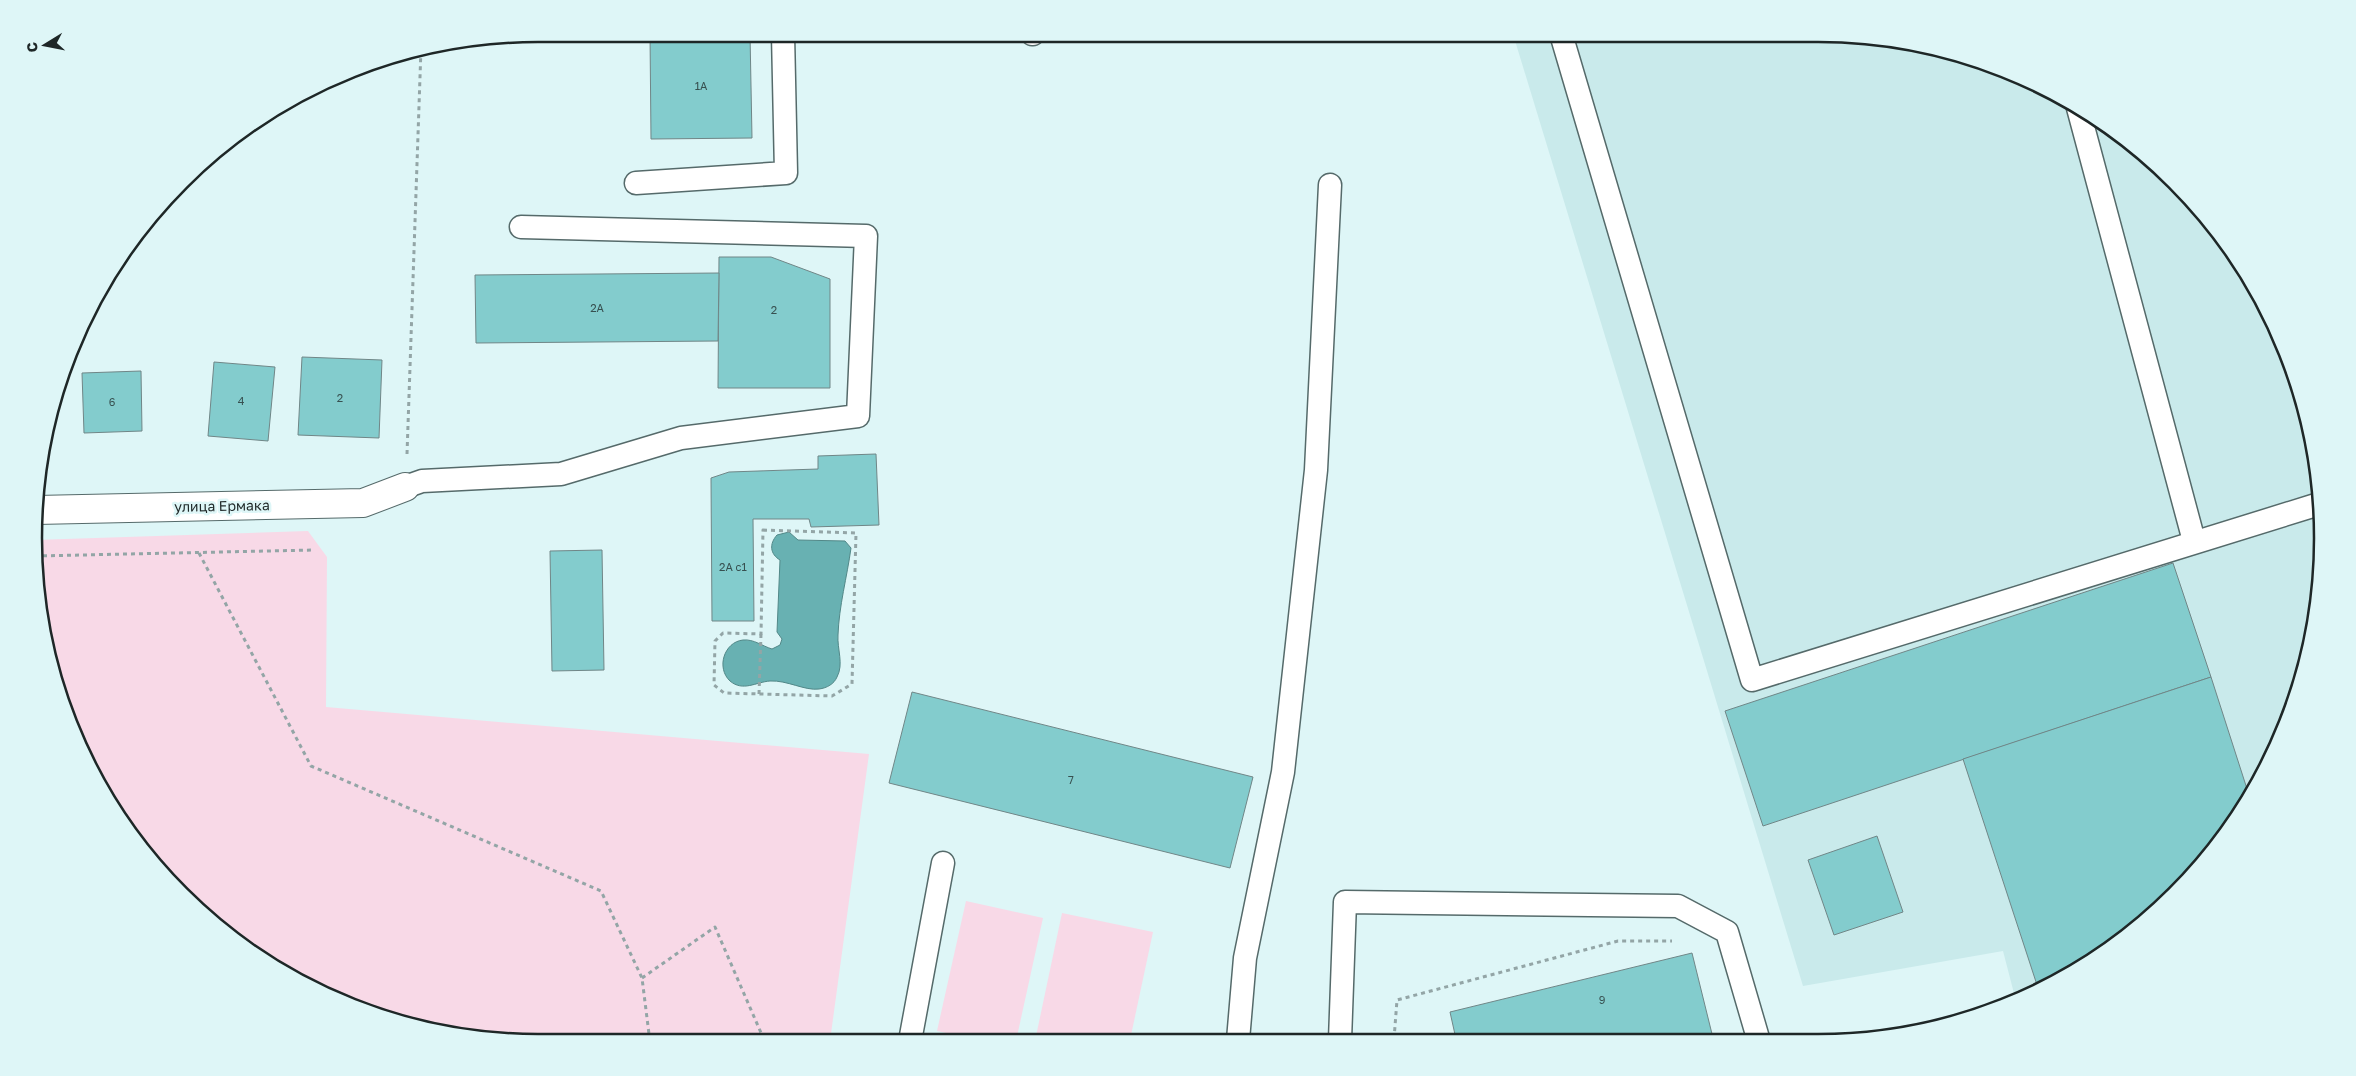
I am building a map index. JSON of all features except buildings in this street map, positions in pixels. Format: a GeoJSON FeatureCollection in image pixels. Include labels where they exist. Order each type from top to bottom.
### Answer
{"type":"FeatureCollection","features":[{"type":"Feature","properties":{"kind":"street","name":"улица Ермака"},"geometry":{"type":"LineString","coordinates":[[44,510],[363,503],[405,487]]}},
{"type":"Feature","properties":{"kind":"lane"},"geometry":{"type":"LineString","coordinates":[[636,183],[786,173],[783,42]]}},
{"type":"Feature","properties":{"kind":"lane"},"geometry":{"type":"LineString","coordinates":[[1563,42],[1752,680],[2194,541],[2312,506]]}},
{"type":"Feature","properties":{"kind":"lane"},"geometry":{"type":"LineString","coordinates":[[2081,118],[2194,541]]}},
{"type":"Feature","properties":{"kind":"lane"},"geometry":{"type":"LineString","coordinates":[[1239,1034],[1245,958],[1283,772],[1315,478],[1330,185]]}},
{"type":"Feature","properties":{"kind":"lane"},"geometry":{"type":"LineString","coordinates":[[405,487],[422,481],[561,474],[681,438],[858,416],[866,236],[521,227]]}},
{"type":"Feature","properties":{"kind":"lane"},"geometry":{"type":"LineString","coordinates":[[911,1034],[943,863]]}},
{"type":"Feature","properties":{"kind":"lane"},"geometry":{"type":"LineString","coordinates":[[1340,1034],[1345,902],[1678,906],[1727,932],[1757,1034]]}},
{"type":"Feature","properties":{"kind":"path"},"geometry":{"type":"LineString","coordinates":[[405,487],[421,57]]}},
{"type":"Feature","properties":{"kind":"path"},"geometry":{"type":"LineString","coordinates":[[759,694],[761,634],[763,530],[856,532],[852,684],[832,696],[759,694],[724,693],[714,685],[715,642],[723,633],[761,634]]}},
{"type":"Feature","properties":{"kind":"path"},"geometry":{"type":"LineString","coordinates":[[43,556],[314,550]]}},
{"type":"Feature","properties":{"kind":"path"},"geometry":{"type":"LineString","coordinates":[[199,553],[311,766],[601,891],[642,978],[649,1034]]}},
{"type":"Feature","properties":{"kind":"path"},"geometry":{"type":"LineString","coordinates":[[642,978],[715,928],[761,1034]]}},
{"type":"Feature","properties":{"kind":"path"},"geometry":{"type":"LineString","coordinates":[[1394,1034],[1397,1000],[1618,941],[1673,940]]}},
{"type":"Feature","properties":{"kind":"shaded area"},"geometry":{"type":"Polygon","coordinates":[[[1515,42],[1818,42],[1850,44],[1915,52],[1946,59],[2008,80],[2066,109],[2120,145],[2145,165],[2191,211],[2211,236],[2247,290],[2276,348],[2297,410],[2309,473],[2314,538],[2309,603],[2297,666],[2276,728],[2247,786],[2211,840],[2191,865],[2145,911],[2120,931],[2066,967],[2014,993],[2003,951],[1803,986],[1515,42]]]}},
{"type":"Feature","properties":{"kind":"shaded area"},"geometry":{"type":"Polygon","coordinates":[[[308,531],[327,557],[326,707],[869,754],[831,1034],[538,1034],[473,1029],[410,1017],[379,1007],[348,996],[290,967],[236,931],[211,911],[165,865],[145,840],[109,786],[80,728],[59,666],[47,603],[42,540],[308,531]]]}},
{"type":"Feature","properties":{"kind":"shaded area"},"geometry":{"type":"Polygon","coordinates":[[[966,901],[1043,918],[1018,1034],[951,1034],[937,1031],[966,901]]]}},
{"type":"Feature","properties":{"kind":"shaded area"},"geometry":{"type":"Polygon","coordinates":[[[1062,913],[1153,932],[1131,1034],[1036,1034],[1062,913]]]}},
{"type":"Feature","properties":{"kind":"water"},"geometry":{"type":"Polygon","coordinates":[[[789,532],[798,540],[845,541],[851,548],[841,602],[838,640],[839,672],[832,684],[819,689],[776,681],[740,686],[730,681],[723,669],[724,656],[731,645],[747,640],[772,649],[780,645],[782,639],[777,632],[780,560],[774,555],[772,545],[777,535],[789,532]]]}}]}
